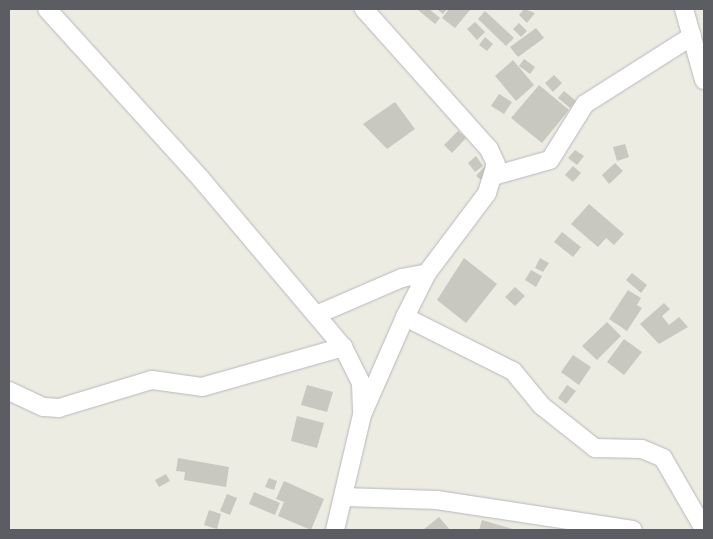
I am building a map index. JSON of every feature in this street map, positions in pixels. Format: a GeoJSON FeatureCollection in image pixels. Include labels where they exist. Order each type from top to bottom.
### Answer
{"type":"FeatureCollection","features":[{"type":"Feature","properties":{"kind":"street"},"geometry":{"type":"LineString","coordinates":[[47,9],[342,347],[361,382],[362,415]]}},
{"type":"Feature","properties":{"kind":"street"},"geometry":{"type":"LineString","coordinates":[[335,530],[362,415],[405,317],[427,273],[487,193],[493,176],[492,154],[364,9]]}},
{"type":"Feature","properties":{"kind":"street"},"geometry":{"type":"LineString","coordinates":[[684,9],[704,80]]}},
{"type":"Feature","properties":{"kind":"street"},"geometry":{"type":"LineString","coordinates":[[493,176],[550,160],[585,104],[692,36]]}},
{"type":"Feature","properties":{"kind":"street"},"geometry":{"type":"LineString","coordinates":[[316,315],[402,278],[427,273]]}},
{"type":"Feature","properties":{"kind":"street"},"geometry":{"type":"LineString","coordinates":[[405,317],[513,371],[542,406],[595,448],[642,449],[663,458],[704,529]]}},
{"type":"Feature","properties":{"kind":"street"},"geometry":{"type":"LineString","coordinates":[[9,391],[44,407],[59,408],[152,380],[202,387],[342,347]]}},
{"type":"Feature","properties":{"kind":"street"},"geometry":{"type":"LineString","coordinates":[[344,497],[484,506],[633,530]]}},
{"type":"Feature","properties":{"kind":"building"},"geometry":{"type":"Polygon","coordinates":[[[417,9],[429,9],[440,18],[435,24],[417,9]]]}},
{"type":"Feature","properties":{"kind":"building"},"geometry":{"type":"Polygon","coordinates":[[[437,9],[447,9],[443,14],[437,9]]]}},
{"type":"Feature","properties":{"kind":"building"},"geometry":{"type":"Polygon","coordinates":[[[449,9],[470,10],[455,28],[442,18],[449,9]]]}},
{"type":"Feature","properties":{"kind":"building"},"geometry":{"type":"Polygon","coordinates":[[[524,9],[535,13],[527,23],[519,15],[524,9]]]}},
{"type":"Feature","properties":{"kind":"building"},"geometry":{"type":"Polygon","coordinates":[[[485,11],[514,38],[506,46],[478,19],[485,11]]]}},
{"type":"Feature","properties":{"kind":"building"},"geometry":{"type":"Polygon","coordinates":[[[475,22],[485,32],[477,40],[467,29],[475,22]]]}},
{"type":"Feature","properties":{"kind":"building"},"geometry":{"type":"Polygon","coordinates":[[[519,23],[527,31],[521,37],[513,29],[519,23]]]}},
{"type":"Feature","properties":{"kind":"building"},"geometry":{"type":"Polygon","coordinates":[[[536,28],[544,38],[518,57],[510,47],[536,28]]]}},
{"type":"Feature","properties":{"kind":"building"},"geometry":{"type":"Polygon","coordinates":[[[485,37],[493,44],[487,51],[479,45],[485,37]]]}},
{"type":"Feature","properties":{"kind":"building"},"geometry":{"type":"Polygon","coordinates":[[[524,59],[535,67],[530,74],[519,66],[524,59]]]}},
{"type":"Feature","properties":{"kind":"building"},"geometry":{"type":"Polygon","coordinates":[[[513,60],[534,85],[516,101],[495,76],[513,60]]]}},
{"type":"Feature","properties":{"kind":"building"},"geometry":{"type":"Polygon","coordinates":[[[554,75],[562,83],[553,92],[545,83],[554,75]]]}},
{"type":"Feature","properties":{"kind":"building"},"geometry":{"type":"Polygon","coordinates":[[[539,85],[569,110],[542,143],[511,118],[539,85]]]}},
{"type":"Feature","properties":{"kind":"building"},"geometry":{"type":"Polygon","coordinates":[[[564,91],[576,101],[570,108],[558,98],[564,91]]]}},
{"type":"Feature","properties":{"kind":"building"},"geometry":{"type":"Polygon","coordinates":[[[499,94],[512,102],[504,114],[491,106],[499,94]]]}},
{"type":"Feature","properties":{"kind":"building"},"geometry":{"type":"Polygon","coordinates":[[[395,102],[415,129],[387,149],[363,124],[395,102]]]}},
{"type":"Feature","properties":{"kind":"building"},"geometry":{"type":"Polygon","coordinates":[[[458,131],[466,138],[452,153],[444,145],[458,131]]]}},
{"type":"Feature","properties":{"kind":"building"},"geometry":{"type":"Polygon","coordinates":[[[625,144],[629,157],[617,161],[613,147],[625,144]]]}},
{"type":"Feature","properties":{"kind":"building"},"geometry":{"type":"Polygon","coordinates":[[[575,150],[584,156],[577,165],[568,158],[575,150]]]}},
{"type":"Feature","properties":{"kind":"building"},"geometry":{"type":"Polygon","coordinates":[[[476,156],[483,166],[475,172],[468,163],[476,156]]]}},
{"type":"Feature","properties":{"kind":"building"},"geometry":{"type":"Polygon","coordinates":[[[615,163],[623,171],[609,184],[602,175],[615,163]]]}},
{"type":"Feature","properties":{"kind":"building"},"geometry":{"type":"Polygon","coordinates":[[[573,166],[581,173],[573,182],[565,175],[573,166]]]}},
{"type":"Feature","properties":{"kind":"building"},"geometry":{"type":"Polygon","coordinates":[[[484,167],[494,175],[487,184],[476,176],[484,167]]]}},
{"type":"Feature","properties":{"kind":"building"},"geometry":{"type":"Polygon","coordinates":[[[589,204],[624,234],[614,245],[606,238],[598,247],[571,224],[589,204]]]}},
{"type":"Feature","properties":{"kind":"building"},"geometry":{"type":"Polygon","coordinates":[[[562,232],[581,247],[573,257],[554,242],[562,232]]]}},
{"type":"Feature","properties":{"kind":"building"},"geometry":{"type":"Polygon","coordinates":[[[464,258],[497,284],[466,323],[437,300],[464,258]]]}},
{"type":"Feature","properties":{"kind":"building"},"geometry":{"type":"Polygon","coordinates":[[[540,258],[549,263],[543,272],[535,268],[540,258]]]}},
{"type":"Feature","properties":{"kind":"building"},"geometry":{"type":"Polygon","coordinates":[[[531,270],[542,276],[536,287],[525,280],[531,270]]]}},
{"type":"Feature","properties":{"kind":"building"},"geometry":{"type":"Polygon","coordinates":[[[632,273],[647,285],[641,293],[626,280],[632,273]]]}},
{"type":"Feature","properties":{"kind":"building"},"geometry":{"type":"Polygon","coordinates":[[[515,287],[525,296],[515,306],[505,297],[515,287]]]}},
{"type":"Feature","properties":{"kind":"building"},"geometry":{"type":"Polygon","coordinates":[[[628,290],[641,298],[637,305],[642,308],[627,331],[609,319],[628,290]]]}},
{"type":"Feature","properties":{"kind":"building"},"geometry":{"type":"Polygon","coordinates":[[[664,303],[670,309],[662,316],[669,325],[679,317],[688,327],[659,344],[640,324],[664,303]]]}},
{"type":"Feature","properties":{"kind":"building"},"geometry":{"type":"Polygon","coordinates":[[[607,322],[621,336],[597,360],[582,346],[607,322]]]}},
{"type":"Feature","properties":{"kind":"building"},"geometry":{"type":"Polygon","coordinates":[[[624,339],[642,352],[624,375],[607,362],[624,339]]]}},
{"type":"Feature","properties":{"kind":"building"},"geometry":{"type":"Polygon","coordinates":[[[573,355],[591,367],[579,385],[561,372],[573,355]]]}},
{"type":"Feature","properties":{"kind":"building"},"geometry":{"type":"Polygon","coordinates":[[[307,385],[333,392],[327,412],[301,405],[307,385]]]}},
{"type":"Feature","properties":{"kind":"building"},"geometry":{"type":"Polygon","coordinates":[[[567,385],[576,391],[566,404],[558,398],[567,385]]]}},
{"type":"Feature","properties":{"kind":"building"},"geometry":{"type":"Polygon","coordinates":[[[297,416],[324,423],[317,448],[291,441],[297,416]]]}},
{"type":"Feature","properties":{"kind":"building"},"geometry":{"type":"Polygon","coordinates":[[[178,458],[229,467],[226,487],[184,480],[185,472],[176,471],[178,458]]]}},
{"type":"Feature","properties":{"kind":"building"},"geometry":{"type":"Polygon","coordinates":[[[166,474],[170,481],[159,487],[155,480],[166,474]]]}},
{"type":"Feature","properties":{"kind":"building"},"geometry":{"type":"Polygon","coordinates":[[[269,478],[277,481],[274,490],[265,487],[269,478]]]}},
{"type":"Feature","properties":{"kind":"building"},"geometry":{"type":"Polygon","coordinates":[[[284,481],[324,499],[311,530],[278,516],[284,502],[276,499],[284,481]]]}},
{"type":"Feature","properties":{"kind":"building"},"geometry":{"type":"Polygon","coordinates":[[[254,492],[280,503],[275,515],[249,504],[254,492]]]}},
{"type":"Feature","properties":{"kind":"building"},"geometry":{"type":"Polygon","coordinates":[[[227,494],[237,498],[230,515],[220,511],[227,494]]]}},
{"type":"Feature","properties":{"kind":"building"},"geometry":{"type":"Polygon","coordinates":[[[209,510],[221,514],[217,529],[204,525],[209,510]]]}},
{"type":"Feature","properties":{"kind":"building"},"geometry":{"type":"Polygon","coordinates":[[[439,517],[450,530],[423,530],[439,517]]]}},
{"type":"Feature","properties":{"kind":"building"},"geometry":{"type":"Polygon","coordinates":[[[482,520],[516,530],[479,530],[482,520]]]}}]}
